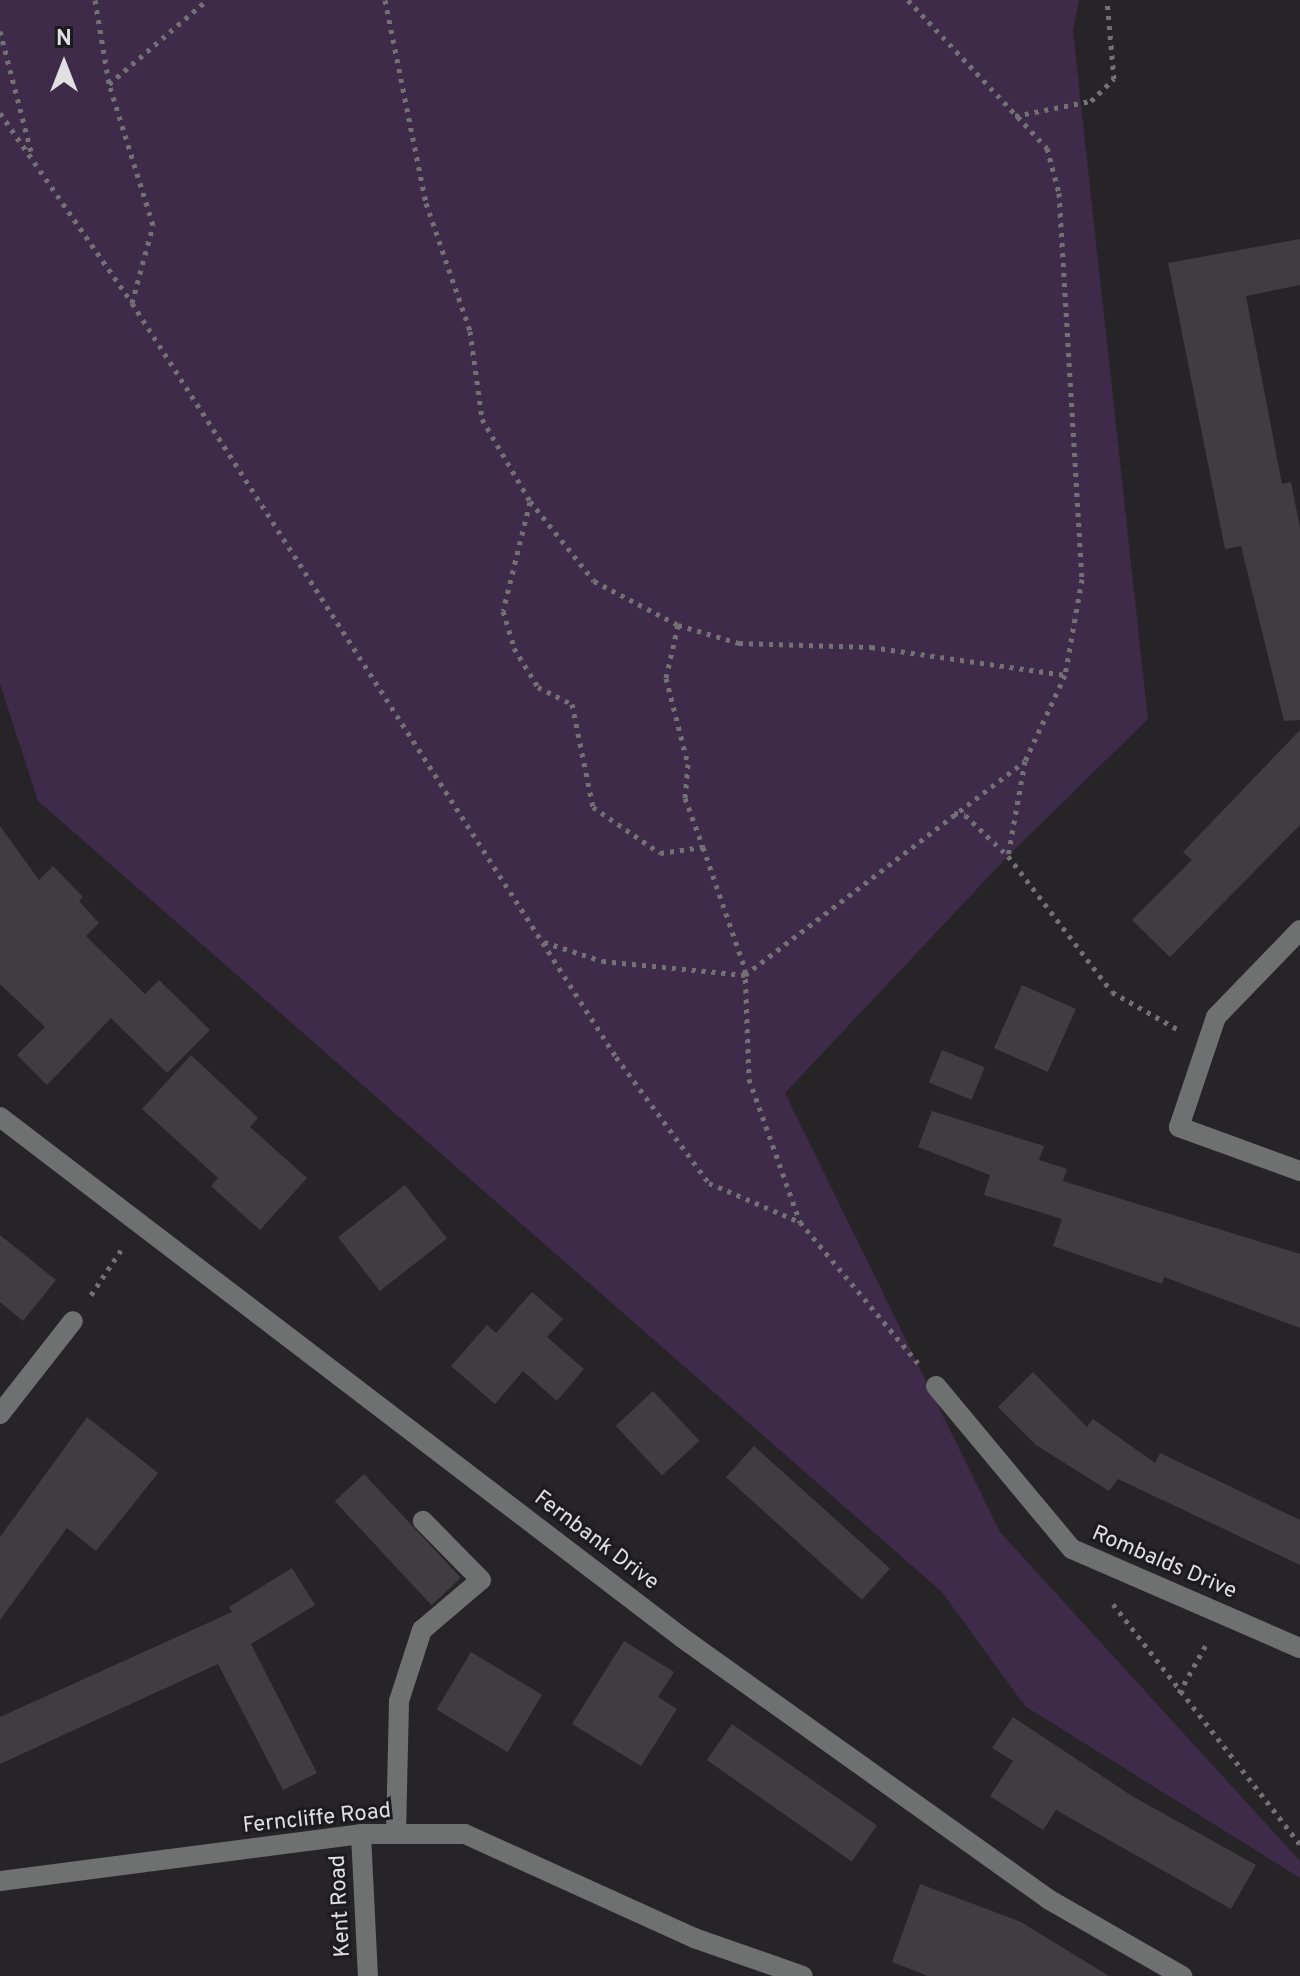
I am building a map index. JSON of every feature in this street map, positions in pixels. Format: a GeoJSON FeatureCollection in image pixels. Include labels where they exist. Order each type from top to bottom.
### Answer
{"type":"FeatureCollection","features":[{"type":"Feature","properties":{"kind":"street"},"geometry":{"type":"LineString","coordinates":[[1300,930],[1216,1017],[1179,1127],[1300,1171]]}},
{"type":"Feature","properties":{"kind":"street","name":"Fernbank Drive"},"geometry":{"type":"LineString","coordinates":[[0,1117],[681,1637],[1048,1899],[1182,1976]]}},
{"type":"Feature","properties":{"kind":"street"},"geometry":{"type":"LineString","coordinates":[[0,1414],[73,1321]]}},
{"type":"Feature","properties":{"kind":"street","name":"Rombalds Drive"},"geometry":{"type":"LineString","coordinates":[[936,1386],[1072,1549],[1300,1648]]}},
{"type":"Feature","properties":{"kind":"street"},"geometry":{"type":"LineString","coordinates":[[396,1834],[399,1701],[422,1630],[481,1580],[423,1521]]}},
{"type":"Feature","properties":{"kind":"street","name":"Ferncliffe Road"},"geometry":{"type":"LineString","coordinates":[[0,1881],[361,1834],[465,1834],[694,1938],[803,1976]]}},
{"type":"Feature","properties":{"kind":"street","name":"Kent Road"},"geometry":{"type":"LineString","coordinates":[[361,1834],[368,1976]]}},
{"type":"Feature","properties":{"kind":"path"},"geometry":{"type":"LineString","coordinates":[[95,0],[109,84],[153,225],[132,303]]}},
{"type":"Feature","properties":{"kind":"path"},"geometry":{"type":"LineString","coordinates":[[109,84],[207,0]]}},
{"type":"Feature","properties":{"kind":"path"},"geometry":{"type":"LineString","coordinates":[[385,0],[426,203],[470,331],[482,419],[530,501],[594,581],[678,625],[739,643],[871,647],[1065,675]]}},
{"type":"Feature","properties":{"kind":"path"},"geometry":{"type":"LineString","coordinates":[[908,0],[1047,148],[1059,193],[1082,579],[1065,675],[1025,761],[1008,856]]}},
{"type":"Feature","properties":{"kind":"path"},"geometry":{"type":"LineString","coordinates":[[1015,116],[1091,101],[1114,79],[1107,0]]}},
{"type":"Feature","properties":{"kind":"path"},"geometry":{"type":"LineString","coordinates":[[0,31],[34,161]]}},
{"type":"Feature","properties":{"kind":"path"},"geometry":{"type":"LineString","coordinates":[[0,113],[132,303],[616,1057],[709,1183],[800,1222]]}},
{"type":"Feature","properties":{"kind":"path"},"geometry":{"type":"LineString","coordinates":[[530,501],[503,611],[514,648],[538,687],[572,704],[593,807],[660,853],[703,847]]}},
{"type":"Feature","properties":{"kind":"path"},"geometry":{"type":"LineString","coordinates":[[678,625],[666,678],[688,764],[685,798],[745,975],[749,1079],[800,1222],[936,1386]]}},
{"type":"Feature","properties":{"kind":"path"},"geometry":{"type":"LineString","coordinates":[[543,942],[602,961],[745,975],[953,813],[1025,761]]}},
{"type":"Feature","properties":{"kind":"path"},"geometry":{"type":"LineString","coordinates":[[953,813],[965,815],[1008,856],[1112,992],[1206,1045]]}},
{"type":"Feature","properties":{"kind":"path"},"geometry":{"type":"LineString","coordinates":[[73,1321],[140,1223]]}},
{"type":"Feature","properties":{"kind":"path"},"geometry":{"type":"LineString","coordinates":[[1108,1597],[1179,1693],[1300,1844]]}},
{"type":"Feature","properties":{"kind":"path"},"geometry":{"type":"LineString","coordinates":[[1179,1693],[1223,1615]]}},
{"type":"Feature","properties":{"kind":"shaded area"},"geometry":{"type":"Polygon","coordinates":[[[0,0],[1079,0],[1073,31],[1148,719],[1008,856],[785,1093],[1000,1532],[1300,1861],[1300,1878],[1025,1706],[942,1592],[38,801],[0,684],[0,0]]]}},
{"type":"Feature","properties":{"kind":"building"},"geometry":{"type":"Polygon","coordinates":[[[1300,239],[1300,285],[1246,296],[1282,484],[1291,482],[1300,528],[1300,720],[1284,721],[1241,546],[1225,549],[1168,263],[1300,239]]]}},
{"type":"Feature","properties":{"kind":"building"},"geometry":{"type":"Polygon","coordinates":[[[1300,730],[1300,825],[1170,957],[1132,920],[1192,860],[1183,852],[1300,730]]]}},
{"type":"Feature","properties":{"kind":"building"},"geometry":{"type":"Polygon","coordinates":[[[0,826],[39,880],[53,866],[83,897],[79,901],[99,923],[86,936],[145,994],[159,980],[210,1030],[167,1073],[111,1018],[47,1085],[17,1055],[45,1027],[0,984],[0,826]]]}},
{"type":"Feature","properties":{"kind":"building"},"geometry":{"type":"Polygon","coordinates":[[[1022,985],[1076,1009],[1048,1072],[994,1048],[1022,985]]]}},
{"type":"Feature","properties":{"kind":"building"},"geometry":{"type":"Polygon","coordinates":[[[942,1050],[985,1067],[972,1100],[929,1082],[942,1050]]]}},
{"type":"Feature","properties":{"kind":"building"},"geometry":{"type":"Polygon","coordinates":[[[191,1055],[258,1118],[250,1127],[307,1178],[260,1230],[211,1186],[218,1178],[142,1109],[191,1055]]]}},
{"type":"Feature","properties":{"kind":"building"},"geometry":{"type":"Polygon","coordinates":[[[932,1111],[1044,1146],[1039,1160],[1067,1169],[1063,1181],[1300,1254],[1300,1328],[1164,1277],[1162,1284],[1053,1246],[1062,1219],[984,1195],[990,1175],[918,1147],[932,1111]]]}},
{"type":"Feature","properties":{"kind":"building"},"geometry":{"type":"Polygon","coordinates":[[[405,1185],[447,1239],[380,1291],[338,1237],[405,1185]]]}},
{"type":"Feature","properties":{"kind":"building"},"geometry":{"type":"Polygon","coordinates":[[[0,1235],[56,1280],[23,1321],[0,1302],[0,1235]]]}},
{"type":"Feature","properties":{"kind":"building"},"geometry":{"type":"Polygon","coordinates":[[[532,1292],[563,1319],[547,1337],[584,1369],[557,1401],[523,1371],[495,1404],[451,1366],[487,1325],[496,1333],[532,1292]]]}},
{"type":"Feature","properties":{"kind":"building"},"geometry":{"type":"Polygon","coordinates":[[[1033,1372],[1087,1427],[1093,1419],[1155,1463],[1160,1453],[1300,1520],[1300,1565],[1118,1479],[1109,1491],[1036,1445],[998,1407],[1033,1372]]]}},
{"type":"Feature","properties":{"kind":"building"},"geometry":{"type":"Polygon","coordinates":[[[653,1391],[699,1441],[662,1476],[616,1426],[653,1391]]]}},
{"type":"Feature","properties":{"kind":"building"},"geometry":{"type":"Polygon","coordinates":[[[87,1417],[158,1473],[96,1551],[67,1528],[0,1620],[0,1537],[87,1417]]]}},
{"type":"Feature","properties":{"kind":"building"},"geometry":{"type":"Polygon","coordinates":[[[754,1446],[890,1568],[862,1600],[726,1477],[754,1446]]]}},
{"type":"Feature","properties":{"kind":"building"},"geometry":{"type":"Polygon","coordinates":[[[364,1474],[461,1578],[432,1605],[335,1501],[364,1474]]]}},
{"type":"Feature","properties":{"kind":"building"},"geometry":{"type":"Polygon","coordinates":[[[292,1568],[315,1605],[251,1644],[317,1773],[283,1790],[218,1664],[0,1764],[0,1717],[232,1612],[229,1607],[292,1568]]]}},
{"type":"Feature","properties":{"kind":"building"},"geometry":{"type":"Polygon","coordinates":[[[624,1641],[674,1672],[658,1697],[677,1709],[641,1766],[572,1724],[624,1641]]]}},
{"type":"Feature","properties":{"kind":"building"},"geometry":{"type":"Polygon","coordinates":[[[471,1652],[542,1695],[508,1752],[436,1709],[471,1652]]]}},
{"type":"Feature","properties":{"kind":"building"},"geometry":{"type":"Polygon","coordinates":[[[1013,1717],[1132,1796],[1256,1865],[1231,1909],[1056,1810],[1043,1830],[990,1796],[1013,1761],[992,1748],[1013,1717]]]}},
{"type":"Feature","properties":{"kind":"building"},"geometry":{"type":"Polygon","coordinates":[[[732,1724],[877,1826],[852,1862],[707,1760],[732,1724]]]}},
{"type":"Feature","properties":{"kind":"building"},"geometry":{"type":"Polygon","coordinates":[[[920,1884],[1021,1922],[1109,1976],[928,1976],[892,1962],[920,1884]]]}}]}
